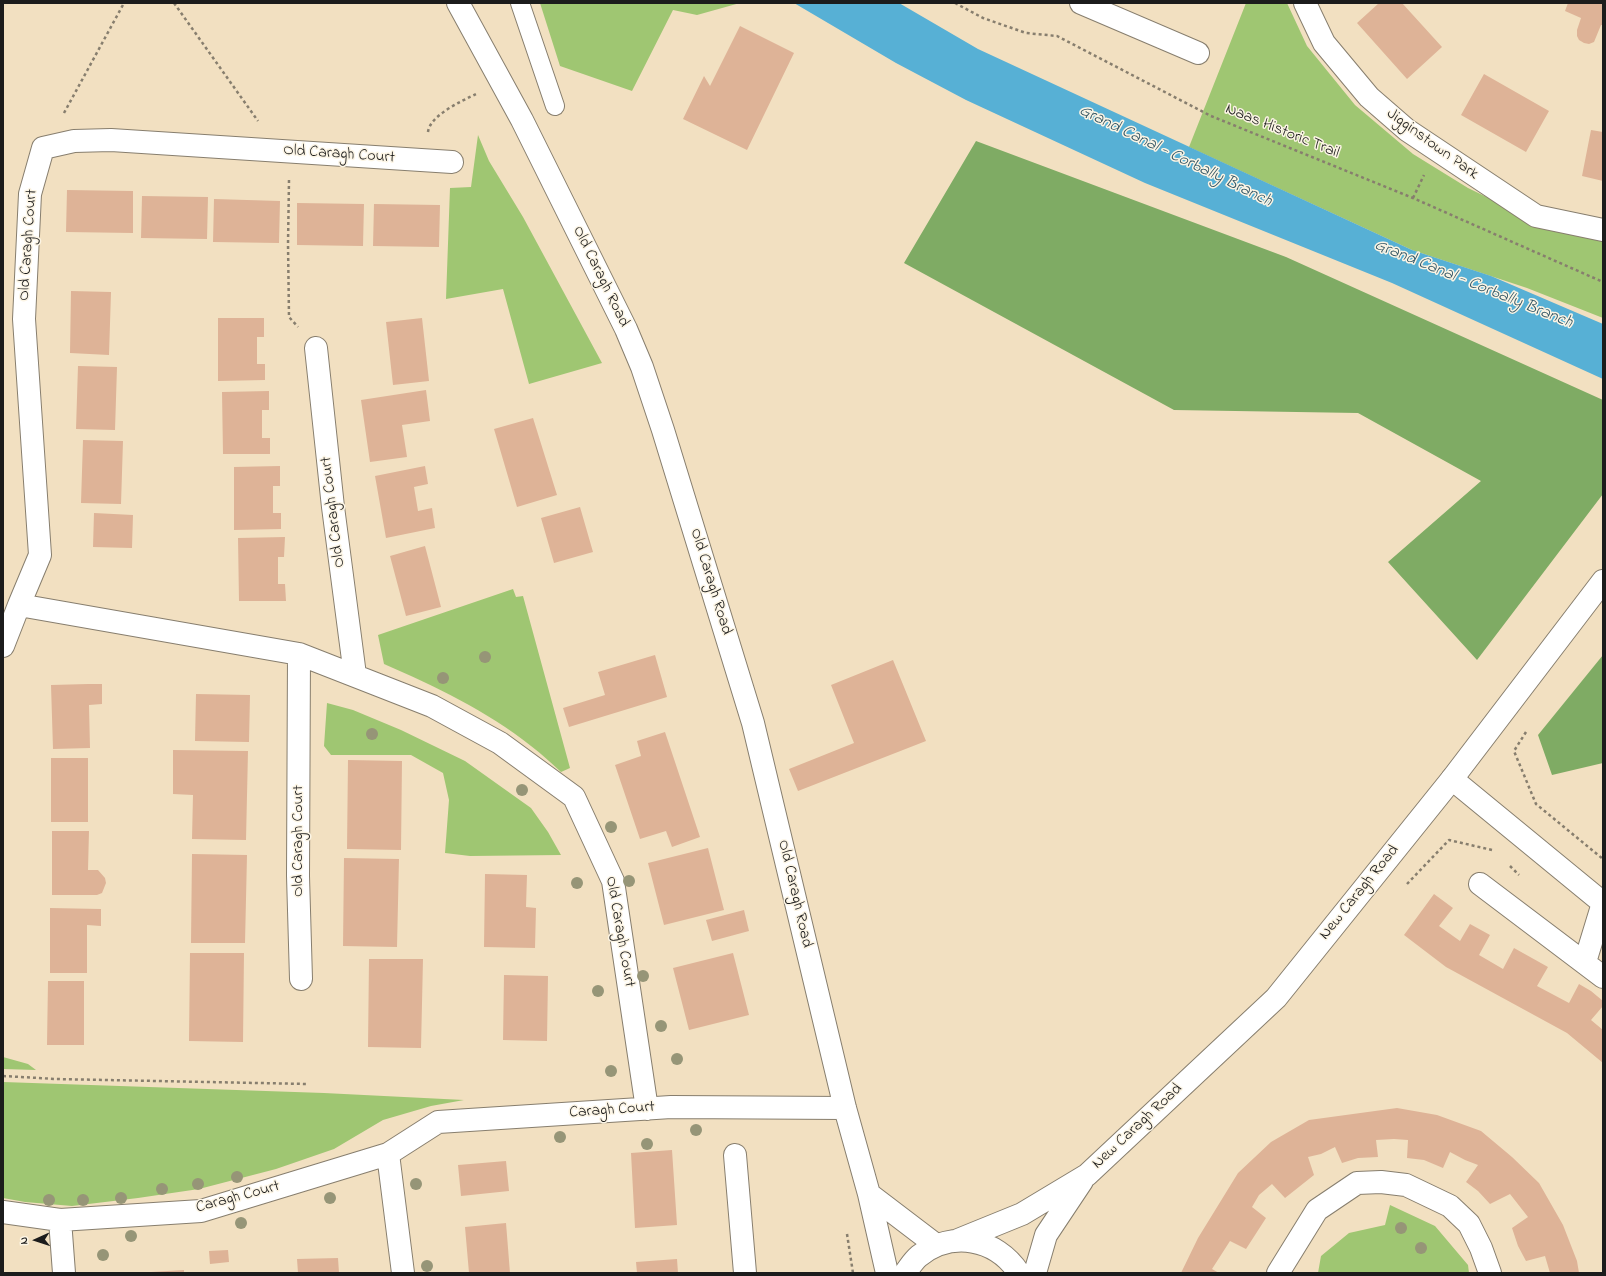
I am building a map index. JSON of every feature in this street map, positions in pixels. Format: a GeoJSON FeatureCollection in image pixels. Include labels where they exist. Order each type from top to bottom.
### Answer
{"type":"FeatureCollection","features":[{"type":"Feature","properties":{"kind":"street","name":"Old Caragh Road"},"geometry":{"type":"LineString","coordinates":[[458,3],[522,120],[622,322],[642,367],[696,534],[753,723],[845,1108],[869,1194],[886,1273]]}},
{"type":"Feature","properties":{"kind":"street"},"geometry":{"type":"LineString","coordinates":[[1081,3],[1198,53]]}},
{"type":"Feature","properties":{"kind":"street","name":"Jigginstown Park"},"geometry":{"type":"LineString","coordinates":[[1305,3],[1324,43],[1369,97],[1407,130],[1536,216],[1603,230]]}},
{"type":"Feature","properties":{"kind":"street","name":"Old Caragh Court"},"geometry":{"type":"LineString","coordinates":[[3,646],[40,554],[24,319],[30,194],[44,148],[74,141],[111,140],[452,162]]}},
{"type":"Feature","properties":{"kind":"street","name":"Old Caragh Court"},"geometry":{"type":"LineString","coordinates":[[316,348],[333,507],[355,675]]}},
{"type":"Feature","properties":{"kind":"street","name":"New Caragh Road"},"geometry":{"type":"LineString","coordinates":[[958,1240],[1022,1214],[1086,1175],[1276,998],[1452,779],[1603,581]]}},
{"type":"Feature","properties":{"kind":"street","name":"Old Caragh Court"},"geometry":{"type":"LineString","coordinates":[[19,605],[299,654],[432,706],[500,742],[574,797],[613,881],[647,1109]]}},
{"type":"Feature","properties":{"kind":"street","name":"Old Caragh Court"},"geometry":{"type":"LineString","coordinates":[[299,654],[298,876],[301,980]]}},
{"type":"Feature","properties":{"kind":"street"},"geometry":{"type":"LineString","coordinates":[[1452,779],[1603,903],[1585,962]]}},
{"type":"Feature","properties":{"kind":"street"},"geometry":{"type":"LineString","coordinates":[[1480,884],[1603,977]]}},
{"type":"Feature","properties":{"kind":"street","name":"Caragh Court"},"geometry":{"type":"LineString","coordinates":[[3,1212],[60,1220],[201,1211],[388,1154],[438,1122],[671,1107],[845,1108]]}},
{"type":"Feature","properties":{"kind":"street"},"geometry":{"type":"LineString","coordinates":[[388,1154],[403,1273]]}},
{"type":"Feature","properties":{"kind":"street"},"geometry":{"type":"LineString","coordinates":[[735,1155],[745,1273]]}},
{"type":"Feature","properties":{"kind":"street","name":"New Caragh Road"},"geometry":{"type":"LineString","coordinates":[[1035,1273],[1046,1235],[1086,1175]]}},
{"type":"Feature","properties":{"kind":"street"},"geometry":{"type":"LineString","coordinates":[[1278,1273],[1317,1210],[1357,1183],[1381,1182],[1406,1185],[1450,1206],[1469,1224],[1481,1248],[1490,1273]]}},
{"type":"Feature","properties":{"kind":"street"},"geometry":{"type":"LineString","coordinates":[[869,1194],[936,1245]]}},
{"type":"Feature","properties":{"kind":"street"},"geometry":{"type":"LineString","coordinates":[[60,1220],[64,1273]]}},
{"type":"Feature","properties":{"kind":"street"},"geometry":{"type":"LineString","coordinates":[[905,1273],[918,1257],[936,1245],[958,1240],[978,1242],[996,1249],[1011,1262],[1018,1273]]}},
{"type":"Feature","properties":{"kind":"lane"},"geometry":{"type":"LineString","coordinates":[[520,3],[555,106]]}},
{"type":"Feature","properties":{"kind":"path"},"geometry":{"type":"LineString","coordinates":[[56,145],[58,125],[124,3]]}},
{"type":"Feature","properties":{"kind":"path"},"geometry":{"type":"LineString","coordinates":[[174,3],[285,151],[289,317],[316,348]]}},
{"type":"Feature","properties":{"kind":"path","name":"Naas Historic Trail"},"geometry":{"type":"LineString","coordinates":[[956,3],[983,18],[1026,33],[1057,36],[1211,116],[1413,198],[1603,282]]}},
{"type":"Feature","properties":{"kind":"path"},"geometry":{"type":"LineString","coordinates":[[425,160],[429,128],[442,112],[501,81]]}},
{"type":"Feature","properties":{"kind":"path"},"geometry":{"type":"LineString","coordinates":[[1527,731],[1514,751],[1536,804],[1603,859]]}},
{"type":"Feature","properties":{"kind":"path"},"geometry":{"type":"LineString","coordinates":[[1406,884],[1449,840],[1496,851]]}},
{"type":"Feature","properties":{"kind":"path"},"geometry":{"type":"LineString","coordinates":[[1507,862],[1522,879]]}},
{"type":"Feature","properties":{"kind":"path"},"geometry":{"type":"LineString","coordinates":[[3,1076],[56,1079],[308,1084]]}},
{"type":"Feature","properties":{"kind":"green space"},"geometry":{"type":"Polygon","coordinates":[[[540,3],[740,3],[697,15],[673,10],[632,91],[560,66],[540,3]]]}},
{"type":"Feature","properties":{"kind":"green space"},"geometry":{"type":"Polygon","coordinates":[[[1246,3],[1287,3],[1307,46],[1355,105],[1413,154],[1468,188],[1536,221],[1603,236],[1603,318],[1527,288],[1412,250],[1189,147],[1246,3]]]}},
{"type":"Feature","properties":{"kind":"green space"},"geometry":{"type":"Polygon","coordinates":[[[478,135],[489,161],[523,217],[602,363],[529,384],[503,289],[446,299],[450,188],[471,187],[478,135]]]}},
{"type":"Feature","properties":{"kind":"green space"},"geometry":{"type":"Polygon","coordinates":[[[976,141],[1286,257],[1603,400],[1603,494],[1477,660],[1388,562],[1481,481],[1358,413],[1174,410],[904,263],[976,141]]]}},
{"type":"Feature","properties":{"kind":"green space"},"geometry":{"type":"Polygon","coordinates":[[[513,589],[516,597],[523,596],[570,768],[561,772],[539,752],[514,733],[479,710],[441,690],[384,664],[378,635],[513,589]]]}},
{"type":"Feature","properties":{"kind":"green space"},"geometry":{"type":"Polygon","coordinates":[[[1603,655],[1603,763],[1552,775],[1538,735],[1603,655]]]}},
{"type":"Feature","properties":{"kind":"green space"},"geometry":{"type":"Polygon","coordinates":[[[327,703],[353,710],[401,730],[465,761],[531,808],[548,832],[561,855],[470,856],[445,853],[449,800],[443,773],[411,755],[331,755],[324,746],[327,703]]]}},
{"type":"Feature","properties":{"kind":"green space"},"geometry":{"type":"Polygon","coordinates":[[[3,1057],[28,1064],[36,1070],[3,1069],[3,1057]]]}},
{"type":"Feature","properties":{"kind":"green space"},"geometry":{"type":"Polygon","coordinates":[[[3,1082],[324,1093],[464,1100],[431,1106],[383,1120],[334,1149],[276,1169],[199,1189],[72,1206],[25,1202],[3,1198],[3,1082]]]}},
{"type":"Feature","properties":{"kind":"green space"},"geometry":{"type":"Polygon","coordinates":[[[1390,1205],[1435,1226],[1468,1265],[1469,1273],[1318,1273],[1321,1256],[1349,1233],[1385,1225],[1390,1205]]]}},
{"type":"Feature","properties":{"kind":"water","name":"Grand Canal - Corbally Branch"},"geometry":{"type":"Polygon","coordinates":[[[794,3],[899,3],[978,49],[1412,250],[1491,276],[1603,324],[1603,379],[1392,283],[1145,183],[966,100],[896,63],[794,3]]]}},
{"type":"Feature","properties":{"kind":"building"},"geometry":{"type":"Polygon","coordinates":[[[1379,3],[1402,3],[1442,47],[1407,79],[1357,23],[1379,3]]]}},
{"type":"Feature","properties":{"kind":"building"},"geometry":{"type":"Polygon","coordinates":[[[1568,3],[1603,3],[1603,25],[1601,25],[1594,42],[1589,44],[1579,40],[1577,30],[1581,18],[1565,11],[1568,3]]]}},
{"type":"Feature","properties":{"kind":"building"},"geometry":{"type":"Polygon","coordinates":[[[740,26],[794,53],[747,150],[683,119],[704,76],[710,86],[740,26]]]}},
{"type":"Feature","properties":{"kind":"building"},"geometry":{"type":"Polygon","coordinates":[[[1484,74],[1549,111],[1526,152],[1461,115],[1484,74]]]}},
{"type":"Feature","properties":{"kind":"building"},"geometry":{"type":"Polygon","coordinates":[[[1591,130],[1603,132],[1603,181],[1582,176],[1591,130]]]}},
{"type":"Feature","properties":{"kind":"building"},"geometry":{"type":"Polygon","coordinates":[[[67,190],[133,191],[133,233],[66,232],[67,190]]]}},
{"type":"Feature","properties":{"kind":"building"},"geometry":{"type":"Polygon","coordinates":[[[142,196],[208,197],[207,239],[141,238],[142,196]]]}},
{"type":"Feature","properties":{"kind":"building"},"geometry":{"type":"Polygon","coordinates":[[[214,199],[280,201],[279,243],[213,242],[214,199]]]}},
{"type":"Feature","properties":{"kind":"building"},"geometry":{"type":"Polygon","coordinates":[[[297,203],[364,204],[363,246],[297,245],[297,203]]]}},
{"type":"Feature","properties":{"kind":"building"},"geometry":{"type":"Polygon","coordinates":[[[374,204],[440,205],[439,247],[373,246],[374,204]]]}},
{"type":"Feature","properties":{"kind":"building"},"geometry":{"type":"Polygon","coordinates":[[[71,291],[111,292],[109,355],[70,353],[71,291]]]}},
{"type":"Feature","properties":{"kind":"building"},"geometry":{"type":"Polygon","coordinates":[[[218,318],[264,318],[264,337],[257,337],[257,364],[265,364],[265,380],[218,381],[218,318]]]}},
{"type":"Feature","properties":{"kind":"building"},"geometry":{"type":"Polygon","coordinates":[[[422,318],[429,381],[393,385],[386,322],[422,318]]]}},
{"type":"Feature","properties":{"kind":"building"},"geometry":{"type":"Polygon","coordinates":[[[78,366],[117,367],[115,430],[76,429],[78,366]]]}},
{"type":"Feature","properties":{"kind":"building"},"geometry":{"type":"Polygon","coordinates":[[[426,390],[430,421],[402,425],[407,457],[370,462],[361,400],[426,390]]]}},
{"type":"Feature","properties":{"kind":"building"},"geometry":{"type":"Polygon","coordinates":[[[269,391],[269,410],[262,410],[262,438],[270,438],[270,454],[223,454],[222,392],[269,391]]]}},
{"type":"Feature","properties":{"kind":"building"},"geometry":{"type":"Polygon","coordinates":[[[533,418],[557,495],[517,507],[494,429],[533,418]]]}},
{"type":"Feature","properties":{"kind":"building"},"geometry":{"type":"Polygon","coordinates":[[[83,440],[123,441],[121,504],[81,503],[83,440]]]}},
{"type":"Feature","properties":{"kind":"building"},"geometry":{"type":"Polygon","coordinates":[[[280,466],[280,486],[273,486],[273,513],[281,513],[281,529],[234,530],[234,467],[280,466]]]}},
{"type":"Feature","properties":{"kind":"building"},"geometry":{"type":"Polygon","coordinates":[[[425,466],[428,484],[414,487],[418,511],[432,508],[435,528],[386,538],[375,476],[425,466]]]}},
{"type":"Feature","properties":{"kind":"building"},"geometry":{"type":"Polygon","coordinates":[[[580,507],[593,552],[554,563],[541,518],[580,507]]]}},
{"type":"Feature","properties":{"kind":"building"},"geometry":{"type":"Polygon","coordinates":[[[94,513],[133,515],[132,548],[93,547],[94,513]]]}},
{"type":"Feature","properties":{"kind":"building"},"geometry":{"type":"Polygon","coordinates":[[[285,537],[284,557],[278,557],[278,584],[285,584],[286,601],[239,601],[238,538],[285,537]]]}},
{"type":"Feature","properties":{"kind":"building"},"geometry":{"type":"Polygon","coordinates":[[[425,546],[441,607],[406,616],[390,556],[425,546]]]}},
{"type":"Feature","properties":{"kind":"building"},"geometry":{"type":"Polygon","coordinates":[[[655,655],[667,697],[569,727],[563,708],[605,695],[598,672],[655,655]]]}},
{"type":"Feature","properties":{"kind":"building"},"geometry":{"type":"Polygon","coordinates":[[[893,660],[926,741],[798,791],[789,769],[854,743],[831,685],[893,660]]]}},
{"type":"Feature","properties":{"kind":"building"},"geometry":{"type":"Polygon","coordinates":[[[102,684],[102,704],[89,705],[90,748],[53,749],[51,685],[102,684]]]}},
{"type":"Feature","properties":{"kind":"building"},"geometry":{"type":"Polygon","coordinates":[[[196,694],[250,695],[249,742],[195,741],[196,694]]]}},
{"type":"Feature","properties":{"kind":"building"},"geometry":{"type":"Polygon","coordinates":[[[665,732],[700,837],[672,847],[666,831],[640,839],[615,765],[641,756],[637,741],[665,732]]]}},
{"type":"Feature","properties":{"kind":"building"},"geometry":{"type":"Polygon","coordinates":[[[173,750],[248,751],[246,840],[192,839],[193,795],[173,794],[173,750]]]}},
{"type":"Feature","properties":{"kind":"building"},"geometry":{"type":"Polygon","coordinates":[[[51,758],[88,758],[88,822],[51,822],[51,758]]]}},
{"type":"Feature","properties":{"kind":"building"},"geometry":{"type":"Polygon","coordinates":[[[348,760],[402,761],[401,850],[347,849],[348,760]]]}},
{"type":"Feature","properties":{"kind":"building"},"geometry":{"type":"Polygon","coordinates":[[[52,831],[89,831],[88,870],[98,870],[105,878],[106,883],[102,893],[97,895],[52,895],[52,831]]]}},
{"type":"Feature","properties":{"kind":"building"},"geometry":{"type":"Polygon","coordinates":[[[708,848],[724,910],[664,925],[648,863],[708,848]]]}},
{"type":"Feature","properties":{"kind":"building"},"geometry":{"type":"Polygon","coordinates":[[[192,854],[247,855],[245,943],[191,943],[192,854]]]}},
{"type":"Feature","properties":{"kind":"building"},"geometry":{"type":"Polygon","coordinates":[[[344,858],[399,859],[397,947],[343,946],[344,858]]]}},
{"type":"Feature","properties":{"kind":"building"},"geometry":{"type":"Polygon","coordinates":[[[485,874],[527,875],[526,907],[536,908],[535,948],[484,947],[485,874]]]}},
{"type":"Feature","properties":{"kind":"building"},"geometry":{"type":"Polygon","coordinates":[[[1434,894],[1453,908],[1439,926],[1460,941],[1470,924],[1490,935],[1479,955],[1503,969],[1514,948],[1548,967],[1537,986],[1569,1003],[1579,984],[1591,991],[1603,1001],[1603,1006],[1591,1020],[1603,1030],[1603,1063],[1567,1033],[1446,967],[1404,935],[1434,894]]]}},
{"type":"Feature","properties":{"kind":"building"},"geometry":{"type":"Polygon","coordinates":[[[50,908],[101,909],[101,926],[87,925],[87,973],[50,973],[50,908]]]}},
{"type":"Feature","properties":{"kind":"building"},"geometry":{"type":"Polygon","coordinates":[[[744,910],[749,931],[712,941],[706,920],[744,910]]]}},
{"type":"Feature","properties":{"kind":"building"},"geometry":{"type":"Polygon","coordinates":[[[190,953],[244,953],[243,1042],[189,1041],[190,953]]]}},
{"type":"Feature","properties":{"kind":"building"},"geometry":{"type":"Polygon","coordinates":[[[733,953],[749,1015],[689,1030],[673,968],[733,953]]]}},
{"type":"Feature","properties":{"kind":"building"},"geometry":{"type":"Polygon","coordinates":[[[369,959],[423,959],[421,1048],[368,1047],[369,959]]]}},
{"type":"Feature","properties":{"kind":"building"},"geometry":{"type":"Polygon","coordinates":[[[504,975],[548,976],[547,1041],[503,1040],[504,975]]]}},
{"type":"Feature","properties":{"kind":"building"},"geometry":{"type":"Polygon","coordinates":[[[48,981],[84,981],[84,1045],[47,1045],[48,981]]]}},
{"type":"Feature","properties":{"kind":"building"},"geometry":{"type":"Polygon","coordinates":[[[1397,1108],[1437,1115],[1481,1131],[1512,1157],[1539,1183],[1563,1225],[1577,1261],[1579,1273],[1550,1273],[1545,1256],[1526,1261],[1518,1246],[1512,1228],[1528,1217],[1510,1194],[1490,1204],[1478,1191],[1466,1182],[1478,1165],[1450,1152],[1443,1168],[1424,1160],[1407,1158],[1408,1140],[1394,1139],[1376,1140],[1378,1157],[1358,1158],[1342,1163],[1335,1147],[1321,1154],[1308,1157],[1314,1175],[1285,1198],[1272,1184],[1259,1195],[1252,1207],[1266,1218],[1246,1249],[1230,1241],[1212,1269],[1219,1273],[1181,1273],[1198,1238],[1238,1173],[1271,1142],[1309,1120],[1397,1108]]]}},
{"type":"Feature","properties":{"kind":"building"},"geometry":{"type":"Polygon","coordinates":[[[672,1150],[677,1225],[635,1228],[631,1153],[672,1150]]]}},
{"type":"Feature","properties":{"kind":"building"},"geometry":{"type":"Polygon","coordinates":[[[506,1161],[509,1191],[461,1196],[458,1165],[506,1161]]]}},
{"type":"Feature","properties":{"kind":"building"},"geometry":{"type":"Polygon","coordinates":[[[506,1223],[510,1273],[469,1273],[465,1227],[506,1223]]]}},
{"type":"Feature","properties":{"kind":"building"},"geometry":{"type":"Polygon","coordinates":[[[228,1250],[229,1262],[210,1264],[209,1251],[228,1250]]]}},
{"type":"Feature","properties":{"kind":"building"},"geometry":{"type":"Polygon","coordinates":[[[338,1258],[339,1273],[298,1273],[297,1259],[338,1258]]]}},
{"type":"Feature","properties":{"kind":"building"},"geometry":{"type":"Polygon","coordinates":[[[677,1259],[678,1273],[637,1273],[636,1262],[677,1259]]]}},
{"type":"Feature","properties":{"kind":"building"},"geometry":{"type":"Polygon","coordinates":[[[184,1270],[184,1273],[151,1273],[151,1272],[184,1270]]]}}]}
